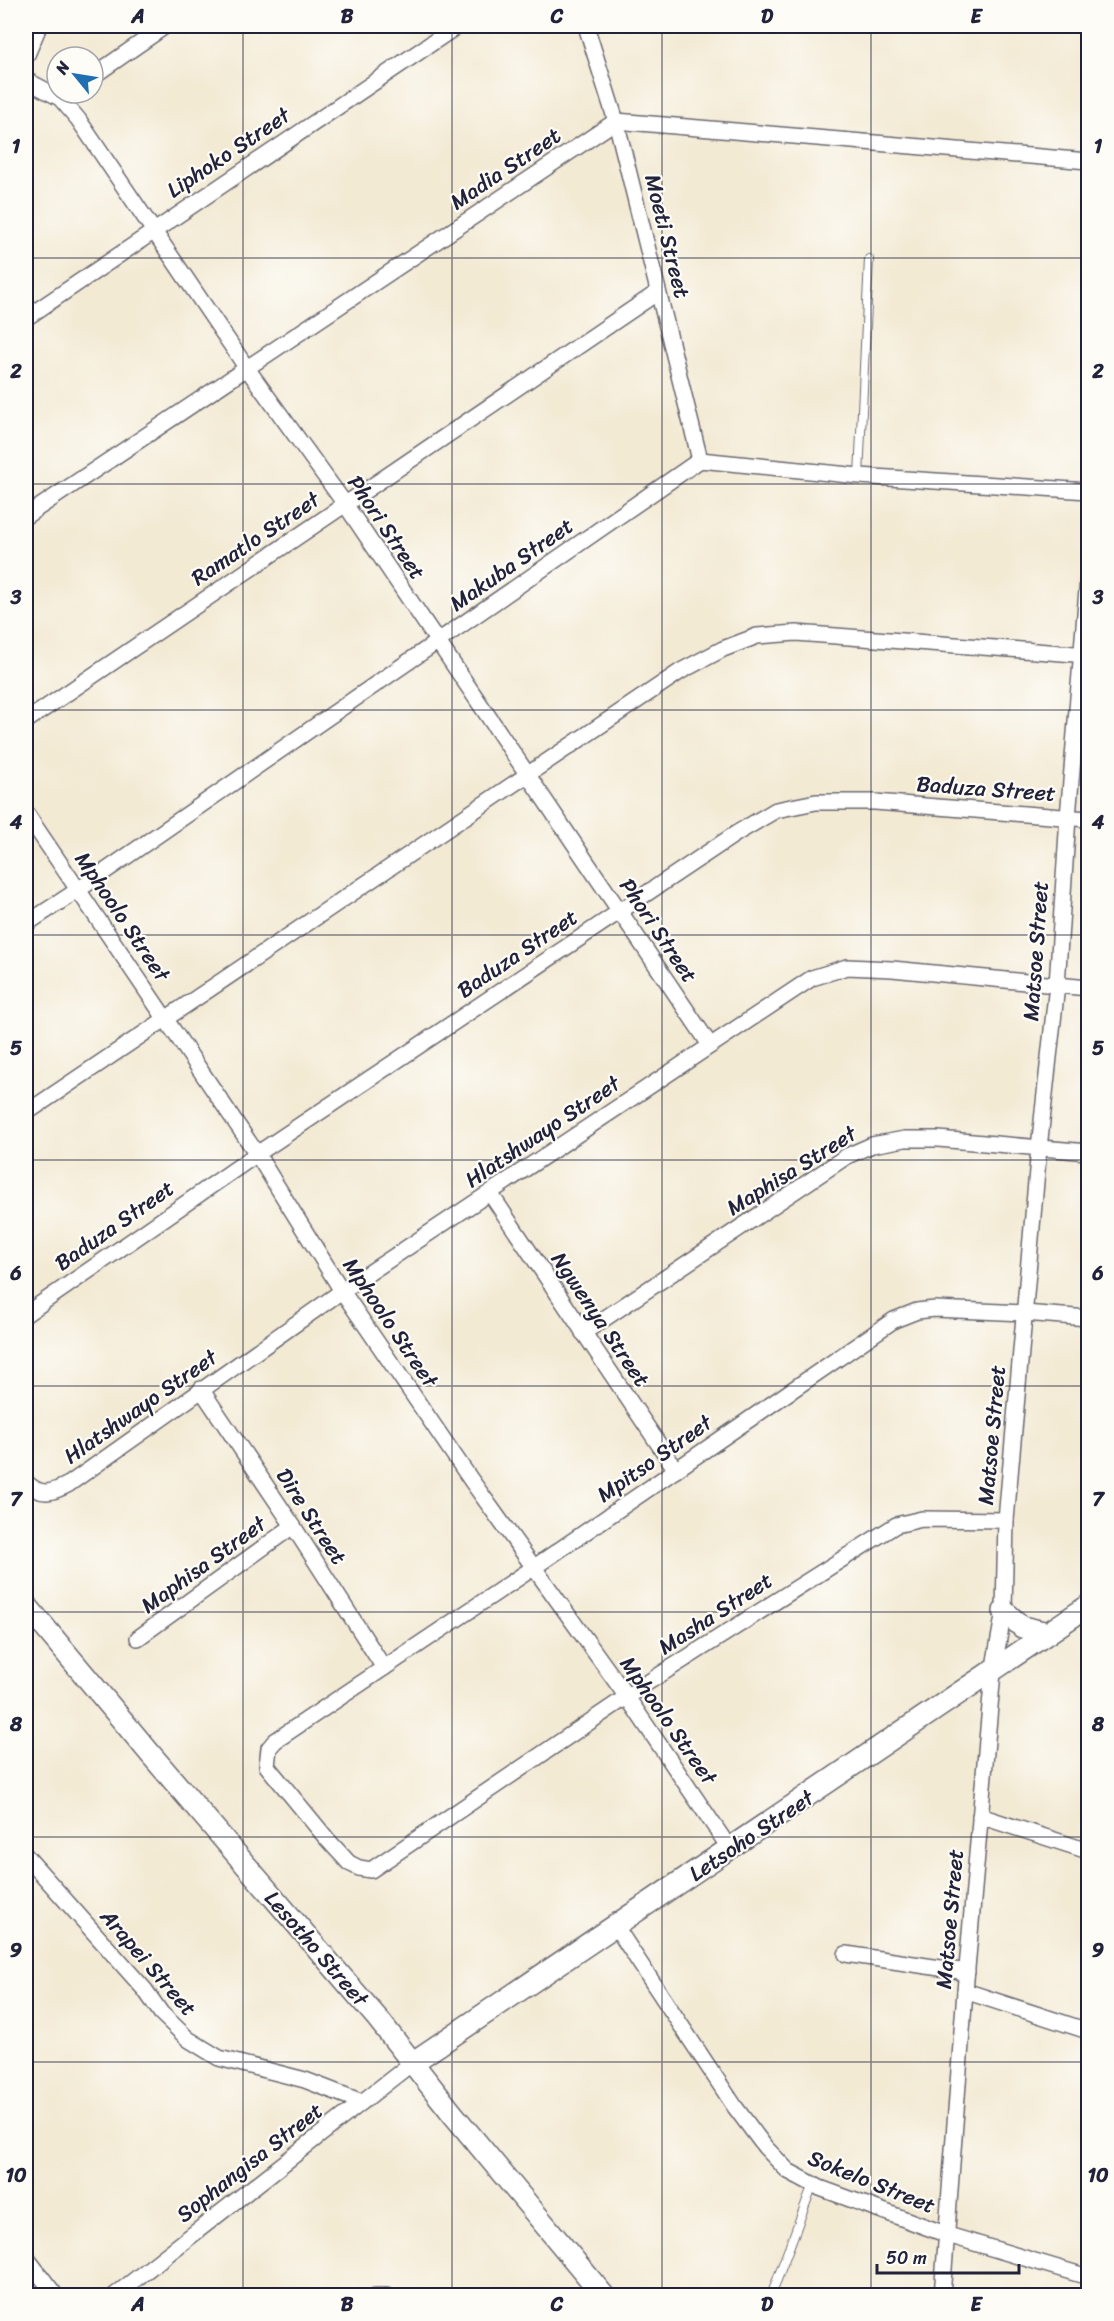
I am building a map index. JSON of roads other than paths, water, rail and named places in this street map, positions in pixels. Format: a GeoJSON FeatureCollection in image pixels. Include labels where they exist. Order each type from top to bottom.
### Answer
{"type":"FeatureCollection","features":[{"type":"Feature","properties":{"kind":"street"},"geometry":{"type":"LineString","coordinates":[[26,57],[39,26]]}},
{"type":"Feature","properties":{"kind":"street"},"geometry":{"type":"LineString","coordinates":[[105,68],[165,26]]}},
{"type":"Feature","properties":{"kind":"street","name":"Liphoko Street"},"geometry":{"type":"LineString","coordinates":[[26,318],[457,26]]}},
{"type":"Feature","properties":{"kind":"street","name":"Moeti Street"},"geometry":{"type":"LineString","coordinates":[[586,26],[616,121],[700,460]]}},
{"type":"Feature","properties":{"kind":"street"},"geometry":{"type":"LineString","coordinates":[[26,80],[45,88]]}},
{"type":"Feature","properties":{"kind":"street","name":"Phori Street"},"geometry":{"type":"LineString","coordinates":[[69,105],[152,231],[345,504],[710,1045]]}},
{"type":"Feature","properties":{"kind":"street"},"geometry":{"type":"LineString","coordinates":[[616,121],[1089,162]]}},
{"type":"Feature","properties":{"kind":"street","name":"Madia Street"},"geometry":{"type":"LineString","coordinates":[[26,516],[616,121]]}},
{"type":"Feature","properties":{"kind":"street","name":"Ramatlo Street"},"geometry":{"type":"LineString","coordinates":[[26,721],[658,292]]}},
{"type":"Feature","properties":{"kind":"street"},"geometry":{"type":"LineString","coordinates":[[700,460],[859,476],[1089,491]]}},
{"type":"Feature","properties":{"kind":"street","name":"Makuba Street"},"geometry":{"type":"LineString","coordinates":[[26,924],[700,460]]}},
{"type":"Feature","properties":{"kind":"street","name":"Matsoe Street"},"geometry":{"type":"LineString","coordinates":[[942,2295],[966,1972],[993,1672],[1004,1611],[1006,1520],[1039,1148],[1057,985],[1068,817],[1085,655],[1089,578]]}},
{"type":"Feature","properties":{"kind":"street"},"geometry":{"type":"LineString","coordinates":[[26,1113],[526,774],[681,671],[723,649],[757,636],[796,633],[1085,655]]}},
{"type":"Feature","properties":{"kind":"street","name":"Baduza Street"},"geometry":{"type":"LineString","coordinates":[[26,1314],[257,1154],[737,833],[776,810],[816,802],[875,802],[1089,819]]}},
{"type":"Feature","properties":{"kind":"street","name":"Mphoolo Street"},"geometry":{"type":"LineString","coordinates":[[26,813],[257,1154],[342,1291],[730,1848]]}},
{"type":"Feature","properties":{"kind":"street","name":"Hlatshwayo Street"},"geometry":{"type":"LineString","coordinates":[[26,1482],[34,1490],[44,1492],[55,1491],[69,1484],[342,1291],[812,978],[847,967],[1089,988]]}},
{"type":"Feature","properties":{"kind":"street","name":"Maphisa Street"},"geometry":{"type":"LineString","coordinates":[[583,1333],[838,1163],[872,1145],[905,1139],[938,1139],[1089,1152]]}},
{"type":"Feature","properties":{"kind":"street","name":"Ngwenya Street"},"geometry":{"type":"LineString","coordinates":[[490,1193],[676,1470]]}},
{"type":"Feature","properties":{"kind":"street","name":"Mpitso Street"},"geometry":{"type":"LineString","coordinates":[[380,1866],[371,1870],[349,1863],[327,1839],[267,1766],[269,1748],[275,1741],[533,1568],[894,1320],[917,1311],[935,1309],[1089,1318]]}},
{"type":"Feature","properties":{"kind":"street","name":"Dire Street"},"geometry":{"type":"LineString","coordinates":[[201,1389],[384,1668]]}},
{"type":"Feature","properties":{"kind":"street","name":"Masha Street"},"geometry":{"type":"LineString","coordinates":[[380,1866],[627,1697],[896,1525],[922,1519],[1006,1520]]}},
{"type":"Feature","properties":{"kind":"street","name":"Maphisa Street"},"geometry":{"type":"LineString","coordinates":[[138,1638],[293,1526]]}},
{"type":"Feature","properties":{"kind":"street","name":"Lesotho Street"},"geometry":{"type":"LineString","coordinates":[[26,1605],[378,2019],[604,2295]]}},
{"type":"Feature","properties":{"kind":"street","name":"Letsoho Street"},"geometry":{"type":"LineString","coordinates":[[412,2063],[1089,1606]]}},
{"type":"Feature","properties":{"kind":"street"},"geometry":{"type":"LineString","coordinates":[[1004,1611],[1022,1627],[1048,1633]]}},
{"type":"Feature","properties":{"kind":"street"},"geometry":{"type":"LineString","coordinates":[[980,1815],[1089,1851]]}},
{"type":"Feature","properties":{"kind":"street","name":"Arapei Street"},"geometry":{"type":"LineString","coordinates":[[26,1856],[145,1990],[161,2013],[188,2039],[219,2058],[304,2080],[362,2102]]}},
{"type":"Feature","properties":{"kind":"street","name":"Sokelo Street"},"geometry":{"type":"LineString","coordinates":[[616,1927],[735,2107],[765,2147],[788,2170],[813,2184],[948,2235],[1089,2277]]}},
{"type":"Feature","properties":{"kind":"street"},"geometry":{"type":"LineString","coordinates":[[846,1954],[966,1972]]}},
{"type":"Feature","properties":{"kind":"street"},"geometry":{"type":"LineString","coordinates":[[965,1991],[1089,2031]]}},
{"type":"Feature","properties":{"kind":"street","name":"Sophangisa Street"},"geometry":{"type":"LineString","coordinates":[[114,2295],[412,2063]]}},
{"type":"Feature","properties":{"kind":"street"},"geometry":{"type":"LineString","coordinates":[[26,2257],[56,2295]]}},
{"type":"Feature","properties":{"kind":"street"},"geometry":{"type":"LineString","coordinates":[[375,2295],[387,2295]]}},
{"type":"Feature","properties":{"kind":"lane"},"geometry":{"type":"LineString","coordinates":[[859,476],[869,259]]}},
{"type":"Feature","properties":{"kind":"lane"},"geometry":{"type":"LineString","coordinates":[[771,2295],[813,2184]]}}]}
